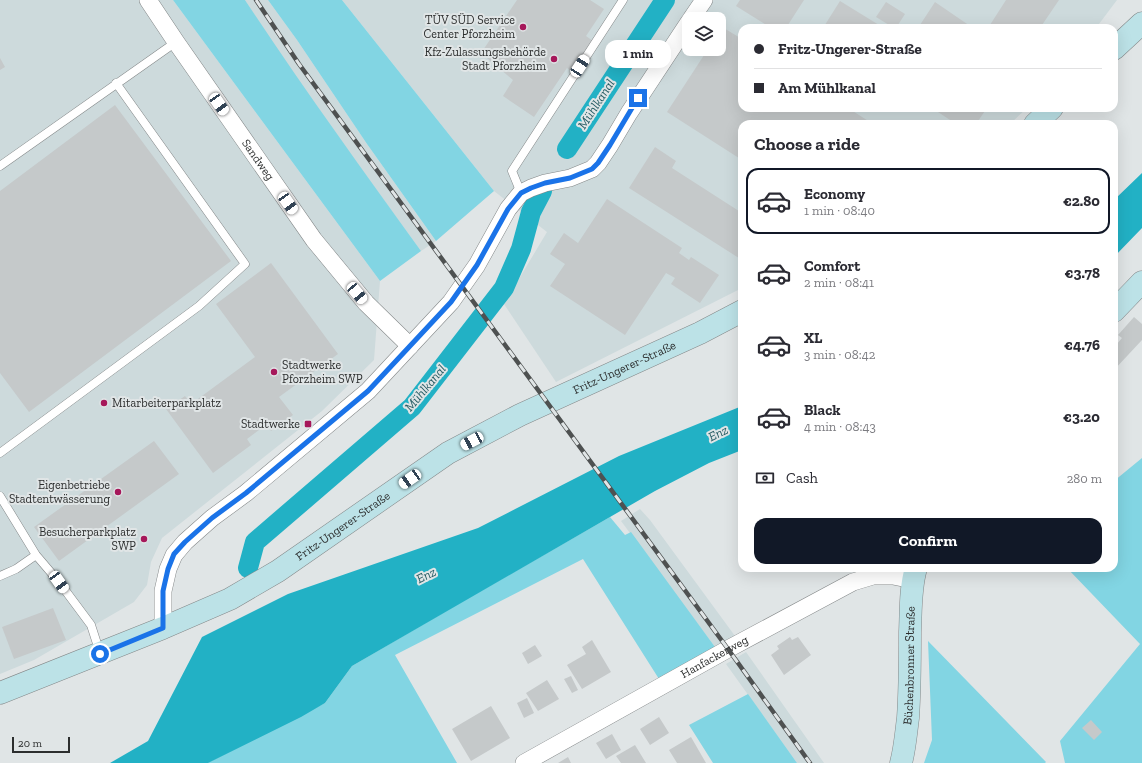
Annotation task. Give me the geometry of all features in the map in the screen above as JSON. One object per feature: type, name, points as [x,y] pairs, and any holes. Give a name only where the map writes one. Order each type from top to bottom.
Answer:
[{"type":"street","name":"Sandweg","points":[[148,0],[314,240],[366,303],[410,346]]},
{"type":"street","points":[[696,12],[704,0]]},
{"type":"street","points":[[1118,45],[1142,23]]},
{"type":"street","points":[[163,628],[163,591],[168,569],[174,554],[212,518],[246,493],[368,391],[451,302],[477,265],[508,209],[521,193],[545,183],[570,178],[592,169],[598,163],[682,33]]},
{"type":"street","points":[[1039,120],[1048,112]]},
{"type":"street","points":[[1118,307],[1142,282]]},
{"type":"street","name":"Fritz-Ungerer-Straße","points":[[0,693],[100,654],[230,599],[278,571],[448,454],[520,415],[700,333],[738,313]]},
{"type":"street","name":"Hanfackerweg","points":[[524,763],[721,653],[853,582],[873,576],[914,574]]},
{"type":"street","name":"Büchenbronner Straße","points":[[901,763],[906,736],[909,701],[910,600],[914,574]]},
{"type":"lane","points":[[521,193],[512,171],[623,0]]},
{"type":"lane","points":[[0,166],[176,42]]},
{"type":"lane","points":[[0,453],[200,306],[245,264],[116,83]]},
{"type":"lane","points":[[0,496],[36,554],[91,625],[100,654]]},
{"type":"lane","points":[[0,576],[16,569],[36,554]]},
{"type":"shaded area","points":[[0,0],[173,0],[380,281],[374,360],[322,411],[162,538],[151,562],[147,585],[134,602],[34,660],[0,674]]},
{"type":"shaded area","points":[[173,0],[245,0],[309,95],[421,251],[380,281]]},
{"type":"shaded area","points":[[245,0],[268,0],[436,241],[421,251],[275,47]]},
{"type":"shaded area","points":[[268,0],[342,0],[494,191],[436,241]]},
{"type":"shaded area","points":[[342,0],[1117,0],[1099,24],[738,24],[738,112],[1023,112],[1014,120],[738,120],[738,290],[556,382],[504,304],[547,232],[494,191]]},
{"type":"shaded area","points":[[1142,458],[1142,763],[1065,763],[1060,741],[1140,644],[1071,572],[1118,572],[1118,478]]},
{"type":"shaded area","points":[[640,509],[650,520],[735,636],[715,647],[621,521]]},
{"type":"shaded area","points":[[610,517],[625,535],[631,532],[715,647],[659,679],[583,559],[395,655],[457,763],[207,763],[325,703],[352,666]]},
{"type":"shaded area","points":[[928,641],[1046,762],[1045,763],[924,763],[932,740]]},
{"type":"shaded area","points":[[746,652],[824,763],[797,763],[726,664]]},
{"type":"shaded area","points":[[748,694],[797,763],[713,763],[689,725]]},
{"type":"water","points":[[1142,173],[1142,228],[1118,253],[1118,196]]},
{"type":"water","name":"Enz","points":[[738,408],[738,452],[709,463],[655,491],[352,666],[325,703],[301,717],[208,763],[110,763],[148,741],[202,637],[288,594],[478,528],[619,456]]},
{"type":"building","points":[[517,0],[590,0],[604,9],[586,36],[593,41],[572,72],[567,68],[534,117],[503,96],[513,80],[481,53]]},
{"type":"building","points":[[740,0],[804,0],[789,24],[765,24],[736,6]]},
{"type":"building","points":[[1006,0],[1059,0],[1043,24],[991,24]]},
{"type":"building","points":[[840,1],[877,24],[826,24]]},
{"type":"building","points":[[886,2],[905,14],[899,24],[887,24],[876,17]]},
{"type":"building","points":[[935,2],[967,24],[921,24]]},
{"type":"building","points":[[726,29],[738,37],[738,112],[854,112],[867,120],[738,120],[738,157],[667,112],[703,56],[726,56]]},
{"type":"building","points":[[0,58],[5,67],[0,70]]},
{"type":"building","points":[[115,105],[231,261],[29,412],[0,373],[0,191]]},
{"type":"building","points":[[938,112],[984,112],[979,120],[950,120]]},
{"type":"building","points":[[655,147],[676,161],[672,168],[738,210],[738,257],[629,188]]},
{"type":"building","points":[[607,199],[682,248],[679,253],[689,260],[691,257],[719,275],[700,303],[671,284],[675,278],[666,273],[625,335],[550,286],[565,264],[550,254],[564,233],[578,243]]},
{"type":"building","name":"Stadtwerke Pforzheim SWP","points":[[271,263],[338,354],[279,397],[293,415],[271,431],[267,424],[247,439],[251,445],[213,473],[166,409],[185,396],[191,404],[255,357],[216,304]]},
{"type":"building","points":[[1134,317],[1142,324],[1142,340],[1118,366],[1118,343],[1122,338],[1118,335]]},
{"type":"building","name":"Eigenbetriebe Stadtentwässerung","points":[[154,441],[179,474],[59,561],[34,527]]},
{"type":"building","points":[[53,608],[66,640],[14,659],[2,627]]},
{"type":"building","points":[[790,637],[792,640],[798,637],[811,655],[784,675],[771,655],[779,649],[777,646]]},
{"type":"building","points":[[592,640],[611,672],[582,689],[567,665],[586,654],[582,647]]},
{"type":"building","points":[[535,645],[542,656],[528,664],[522,653]]},
{"type":"building","points":[[571,676],[578,690],[572,693],[564,679]]},
{"type":"building","points":[[547,680],[559,699],[538,711],[526,693]]},
{"type":"building","points":[[527,698],[534,713],[524,718],[517,703]]},
{"type":"building","points":[[491,706],[510,738],[471,761],[452,729]]},
{"type":"building","points":[[659,717],[669,733],[650,745],[640,729]]},
{"type":"building","points":[[1091,720],[1102,732],[1094,740],[1082,728]]},
{"type":"building","points":[[612,734],[621,750],[606,759],[596,743]]},
{"type":"building","points":[[691,737],[706,763],[677,763],[669,750]]},
{"type":"building","points":[[635,745],[646,763],[621,763],[616,756]]},
{"type":"building","points":[[568,757],[571,763],[558,763]]},
{"type":"waterway","name":"Mühlkanal","points":[[567,149],[665,0]]},
{"type":"waterway","name":"Mühlkanal","points":[[248,568],[255,542],[412,407],[504,288],[521,249],[531,212],[542,191]]},
{"type":"railway","points":[[256,0],[299,64],[810,763]]},
{"type":"place","name":"TÜV SÜD Service Center Pforzheim","points":[[523,27]]},
{"type":"place","name":"Kfz-Zulassungsbehörde Stadt Pforzheim","points":[[554,59]]},
{"type":"place","name":"Stadtwerke Pforzheim SWP","points":[[274,372]]},
{"type":"place","name":"Mitarbeiterparkplatz","points":[[104,403]]},
{"type":"place","name":"Stadtwerke","points":[[308,424]]},
{"type":"place","name":"Eigenbetriebe Stadtentwässerung","points":[[118,492]]},
{"type":"place","name":"Besucherparkplatz SWP","points":[[144,539]]},
{"type":"route","points":[[100,654],[163,628],[163,591],[168,569],[174,554],[212,518],[246,493],[368,391],[451,302],[477,265],[508,209],[521,193],[545,183],[570,178],[592,169],[610,145],[638,98]]}]
